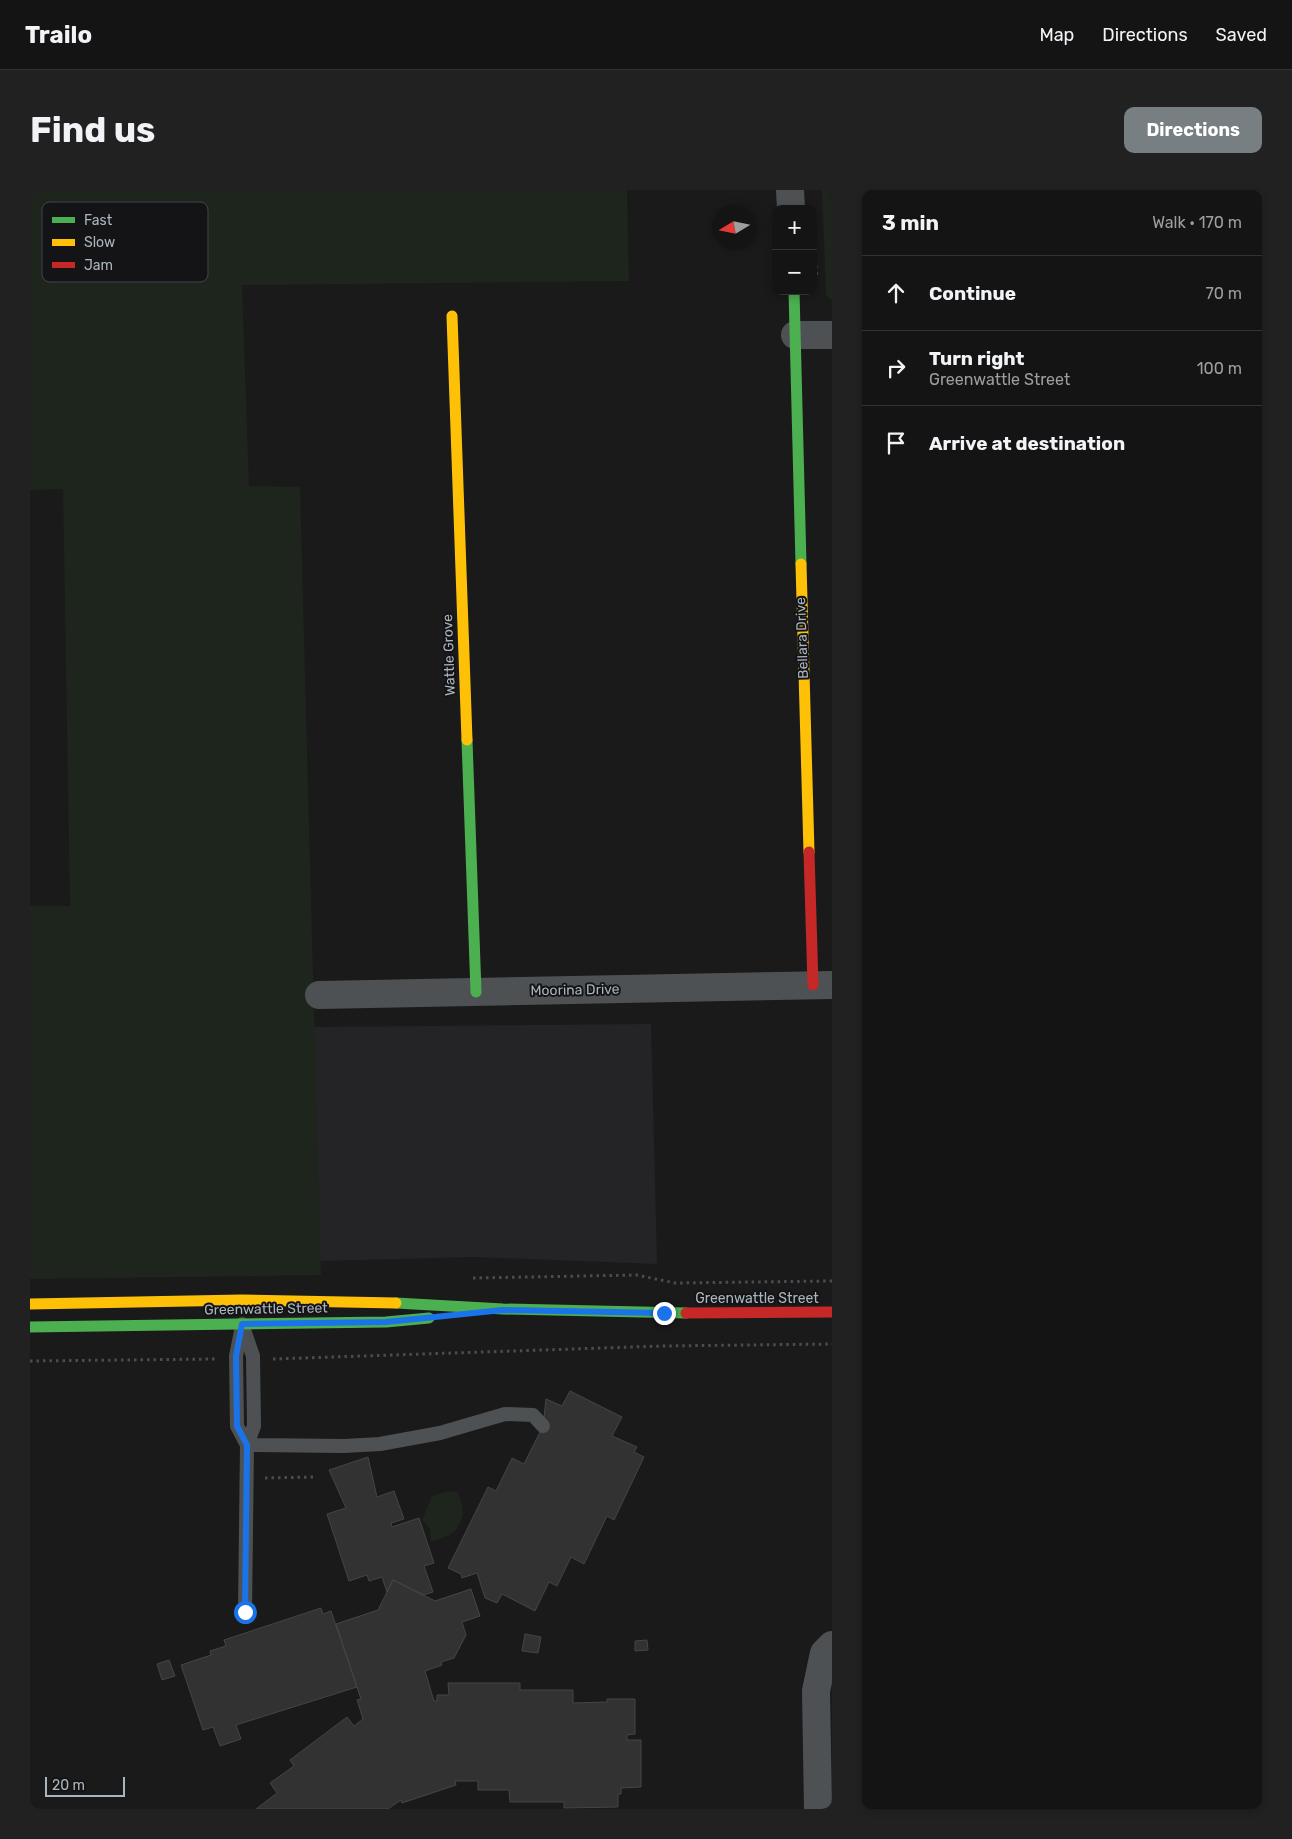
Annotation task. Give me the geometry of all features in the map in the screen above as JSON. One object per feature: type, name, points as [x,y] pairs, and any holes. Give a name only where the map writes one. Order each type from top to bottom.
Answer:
[{"type":"street","points":[[790,190],[791,205]]},
{"type":"street","name":"Bellara Drive","points":[[794,295],[822,985]]},
{"type":"street","name":"Wattle Grove","points":[[452,316],[476,992]]},
{"type":"street","points":[[795,336],[832,335]]},
{"type":"street","name":"Moorina Drive","points":[[319,995],[822,985]]},
{"type":"street","name":"Greenwattle Street","points":[[30,1304],[242,1300],[385,1302],[503,1310],[664,1313],[832,1312]]},
{"type":"street","name":"Greenwattle Street","points":[[30,1327],[386,1322],[503,1310]]},
{"type":"street","points":[[818,1809],[816,1691],[824,1653],[832,1645]]},
{"type":"lane","points":[[242,1300],[242,1324],[236,1356],[237,1426],[247,1445]]},
{"type":"lane","points":[[242,1324],[253,1356],[254,1426],[247,1445],[245,1612]]},
{"type":"lane","points":[[247,1445],[344,1446],[380,1444],[440,1433],[515,1413],[534,1415],[543,1426]]},
{"type":"path","points":[[814,250],[818,284]]},
{"type":"path","points":[[468,1278],[636,1275],[676,1283],[832,1281]]},
{"type":"path","points":[[253,1356],[278,1359],[663,1346],[832,1344]]},
{"type":"path","points":[[30,1361],[219,1359],[236,1356]]},
{"type":"shaded area","points":[[30,190],[627,190],[629,281],[242,285],[249,486],[300,487],[321,1275],[30,1279],[30,906],[70,906],[63,489],[30,490]]},
{"type":"shaded area","points":[[822,190],[832,190],[832,300],[826,295]]},
{"type":"shaded area","points":[[651,1024],[657,1264],[473,1257],[320,1261],[314,1027]]},
{"type":"shaded area","points":[[449,1491],[457,1492],[463,1509],[462,1517],[455,1531],[440,1539],[431,1541],[430,1529],[422,1520],[432,1496]]},
{"type":"building","points":[[570,1391],[622,1417],[612,1436],[637,1447],[634,1452],[644,1457],[614,1520],[607,1516],[584,1564],[571,1557],[557,1586],[549,1582],[535,1611],[502,1594],[497,1603],[485,1598],[477,1573],[462,1578],[461,1574],[448,1568],[488,1487],[496,1491],[512,1458],[524,1464],[543,1426],[546,1399],[562,1406]]},
{"type":"building","points":[[368,1457],[377,1497],[394,1491],[404,1519],[391,1523],[392,1527],[419,1518],[434,1563],[424,1566],[433,1592],[423,1595],[393,1580],[387,1592],[382,1577],[369,1581],[367,1575],[349,1581],[327,1514],[346,1508],[329,1470]]},
{"type":"building","points":[[393,1580],[435,1601],[471,1589],[480,1616],[462,1622],[466,1635],[454,1658],[441,1662],[442,1665],[425,1671],[434,1701],[437,1701],[437,1695],[449,1695],[448,1683],[520,1683],[520,1690],[573,1690],[573,1703],[607,1702],[607,1699],[635,1699],[635,1734],[627,1735],[627,1740],[641,1740],[641,1787],[621,1788],[621,1794],[618,1794],[618,1807],[564,1808],[564,1802],[510,1802],[509,1790],[478,1790],[478,1781],[455,1781],[456,1785],[402,1803],[401,1800],[388,1809],[256,1809],[277,1793],[270,1783],[294,1766],[290,1760],[347,1717],[354,1726],[363,1719],[357,1700],[361,1699],[336,1624],[378,1610]]},
{"type":"building","points":[[321,1608],[323,1614],[331,1611],[357,1687],[236,1725],[241,1739],[220,1746],[213,1727],[203,1730],[181,1665],[211,1655],[210,1651],[226,1646],[224,1640]]},
{"type":"building","points":[[525,1634],[541,1637],[538,1653],[522,1651]]},
{"type":"building","points":[[647,1640],[648,1650],[635,1651],[635,1641]]},
{"type":"building","points":[[169,1660],[175,1676],[162,1680],[157,1664]]},
{"type":"traffic: fast","points":[[794,295],[801,564]]},
{"type":"traffic: fast","points":[[467,740],[476,992]]},
{"type":"traffic: fast","points":[[396,1303],[503,1309],[686,1313]]},
{"type":"traffic: fast","points":[[30,1327],[386,1322],[429,1318]]},
{"type":"traffic: slow","points":[[452,316],[467,740]]},
{"type":"traffic: slow","points":[[801,564],[809,852]]},
{"type":"traffic: slow","points":[[30,1304],[242,1300],[396,1303]]},
{"type":"traffic: jam","points":[[809,852],[813,985]]},
{"type":"traffic: jam","points":[[686,1313],[832,1312]]},
{"type":"route","points":[[245,1612],[247,1445],[237,1426],[236,1356],[242,1324],[386,1322],[503,1310],[664,1313]]}]
